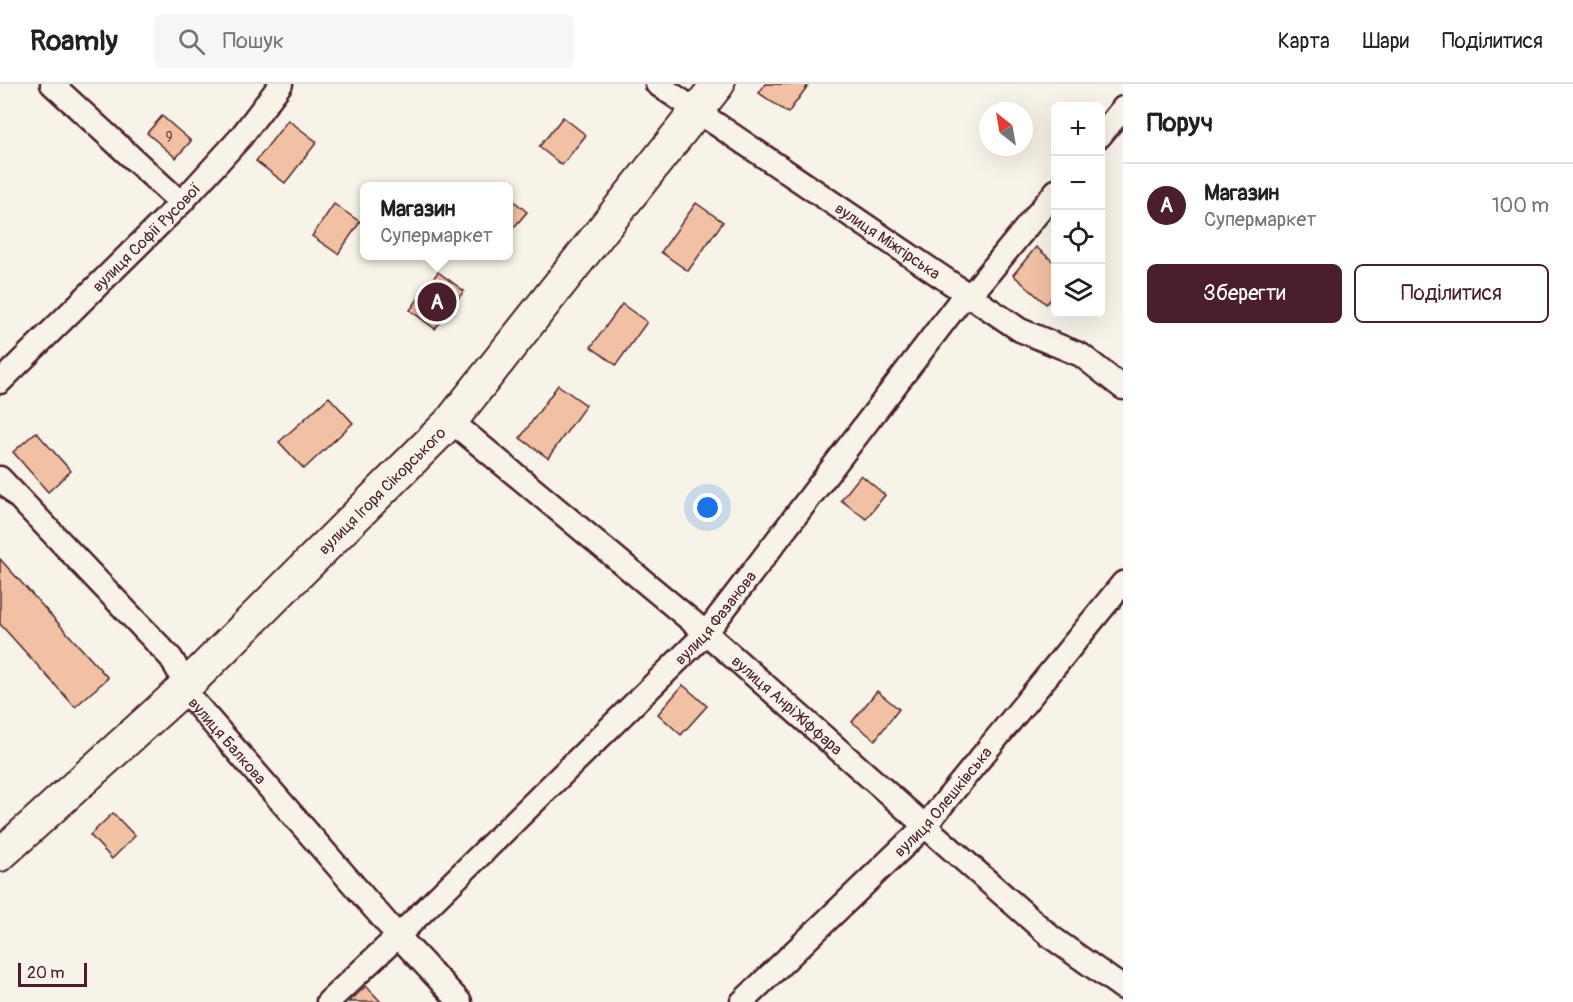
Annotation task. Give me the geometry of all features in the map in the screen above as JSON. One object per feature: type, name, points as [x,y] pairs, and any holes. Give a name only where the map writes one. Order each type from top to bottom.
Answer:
[{"type":"main road","name":"вулиця Ігоря Сікорського","points":[[0,855],[183,689],[451,421],[718,84]]},
{"type":"street","points":[[52,84],[181,203]]},
{"type":"street","name":"вулиця Софії Русової","points":[[0,382],[181,203],[240,138],[281,84]]},
{"type":"street","name":"вулиця Міжгірська","points":[[657,84],[1020,330],[1081,355],[1123,387]]},
{"type":"street","points":[[1105,131],[1123,108]]},
{"type":"street","name":"вулиця Фазанова","points":[[328,1002],[706,633],[958,302],[970,296],[1051,197]]},
{"type":"street","name":"вулиця Анрі Жіффара","points":[[451,421],[706,633],[1051,937],[1123,988]]},
{"type":"street","name":"вулиця Балкова","points":[[0,478],[171,658],[180,672],[183,689],[398,936],[460,1002]]},
{"type":"street","name":"вулиця Олешківська","points":[[742,1002],[925,826],[1123,583]]},
{"type":"building","points":[[765,84],[809,84],[788,113],[759,93]]},
{"type":"building","points":[[162,116],[191,141],[176,158],[147,133]]},
{"type":"building","points":[[563,117],[586,135],[562,165],[539,147]]},
{"type":"building","points":[[288,120],[317,142],[285,183],[256,161]]},
{"type":"building","points":[[513,200],[527,212],[513,228]]},
{"type":"building","points":[[696,203],[723,222],[688,271],[661,252]]},
{"type":"building","points":[[334,204],[360,222],[338,254],[312,236]]},
{"type":"building","points":[[1036,247],[1051,260],[1051,299],[1046,304],[1013,275]]},
{"type":"building","points":[[438,272],[464,291],[435,329],[410,310]]},
{"type":"building","points":[[622,304],[647,322],[616,365],[591,347]]},
{"type":"building","points":[[558,385],[586,405],[548,458],[520,438]]},
{"type":"building","points":[[329,397],[353,423],[304,469],[279,442]]},
{"type":"building","points":[[36,432],[71,471],[48,492],[13,452]]},
{"type":"building","points":[[861,475],[885,495],[866,519],[841,500]]},
{"type":"building","points":[[0,559],[108,678],[75,707],[0,624]]},
{"type":"building","points":[[683,685],[707,706],[681,735],[658,714]]},
{"type":"building","points":[[877,691],[899,709],[875,740],[852,722]]},
{"type":"building","points":[[113,813],[135,836],[112,859],[90,835]]},
{"type":"building","points":[[366,986],[381,1002],[349,1002]]},
{"type":"place","name":"Магазин","points":[[437,302]]}]
